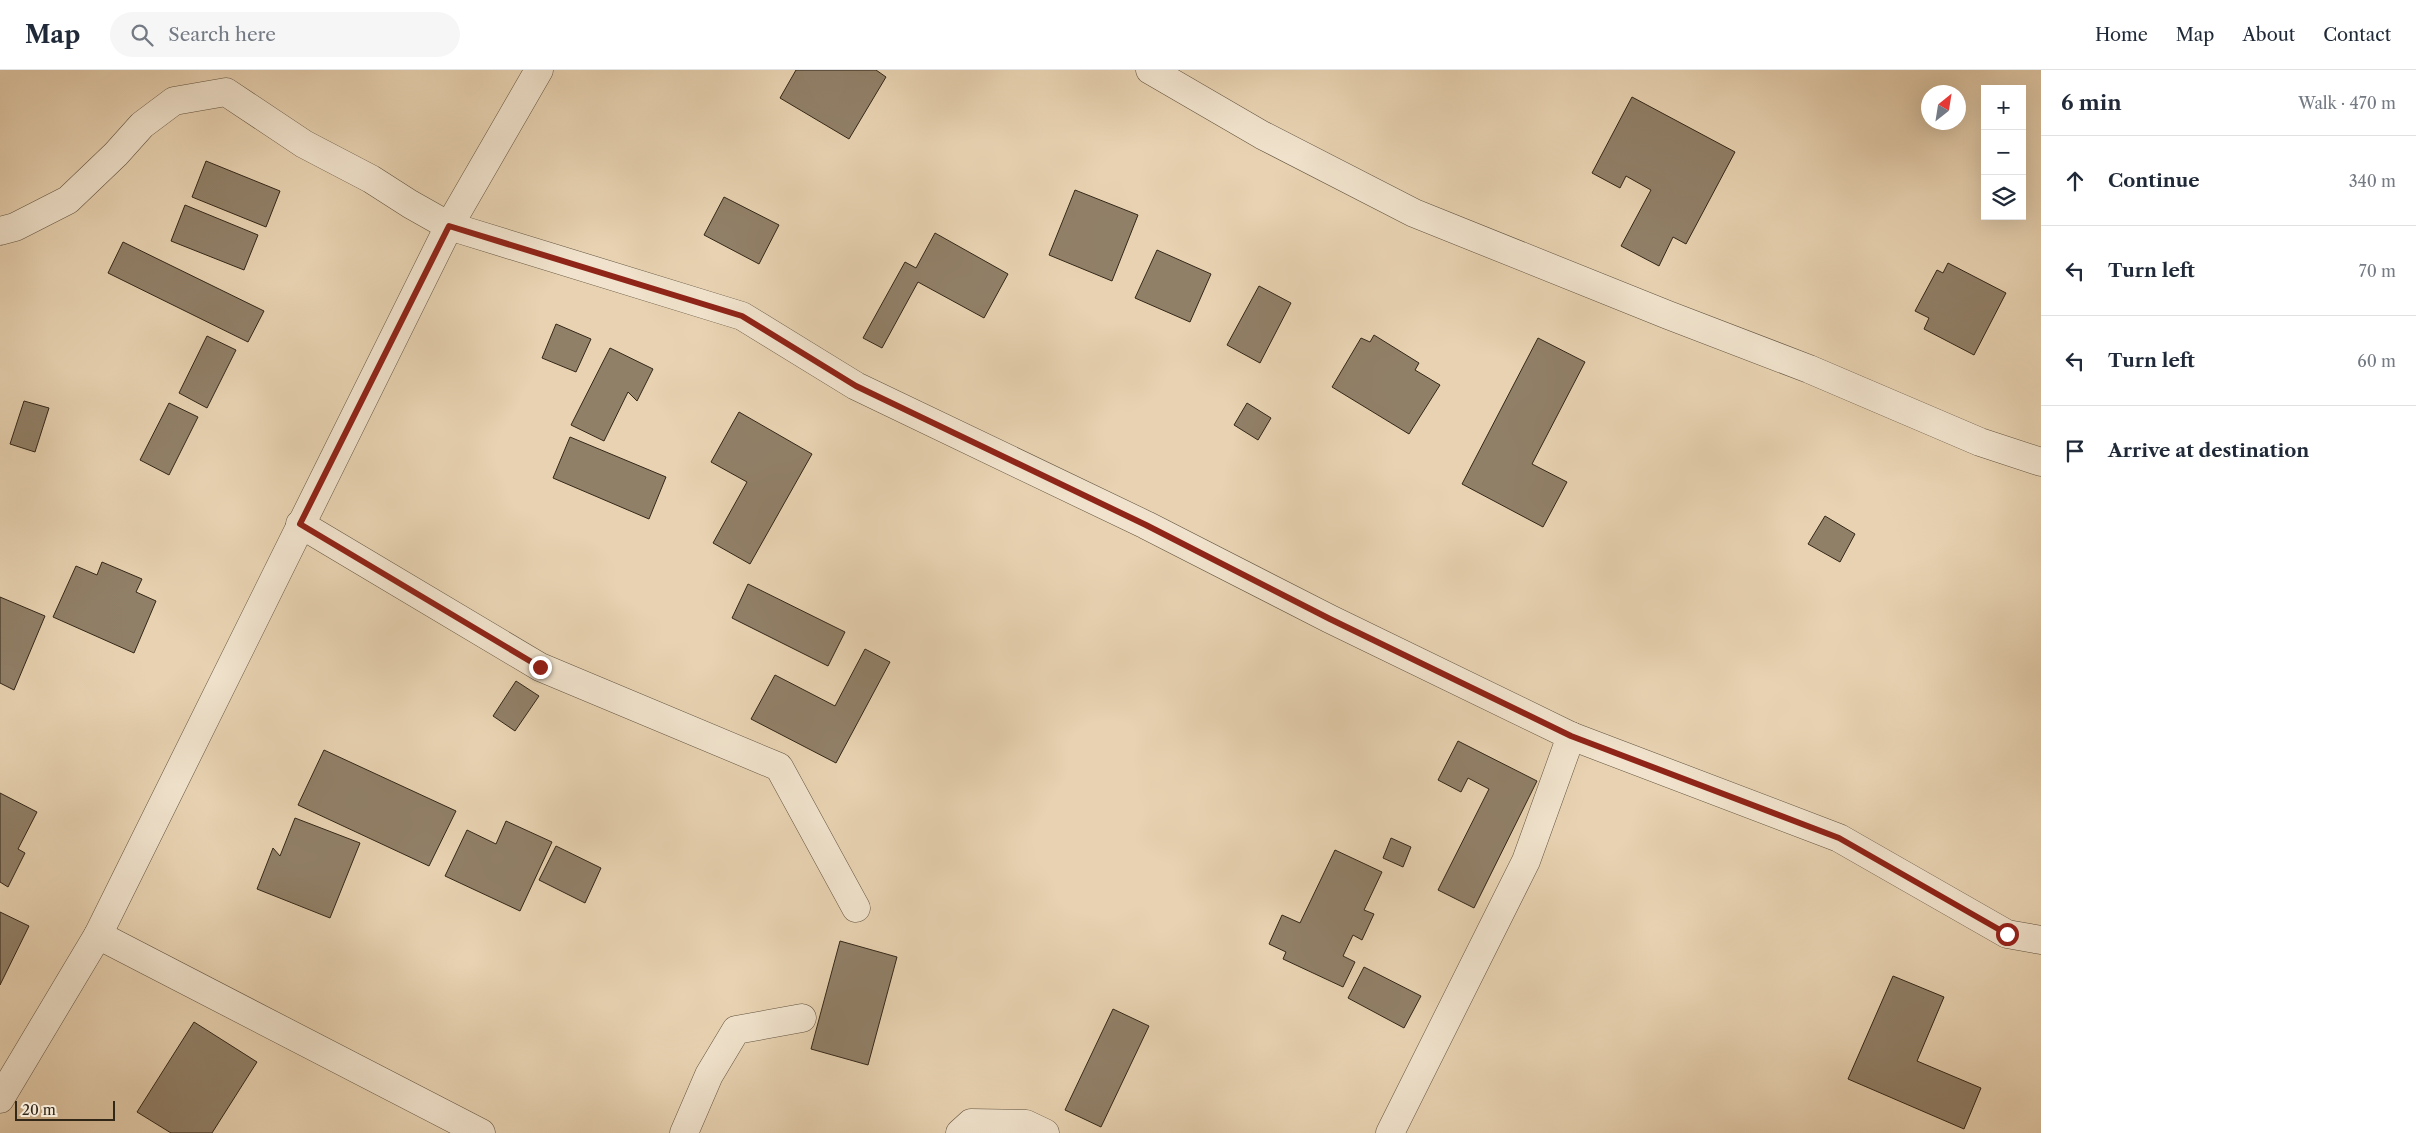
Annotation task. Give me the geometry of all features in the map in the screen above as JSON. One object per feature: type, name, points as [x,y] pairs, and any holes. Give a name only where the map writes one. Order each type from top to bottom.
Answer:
[{"type":"street","points":[[0,1098],[98,934],[449,226],[539,70]]},
{"type":"street","points":[[1150,70],[1262,135],[1414,213],[1668,315],[1809,369],[1980,442],[2041,462]]},
{"type":"street","points":[[0,232],[15,227],[68,200],[116,154],[142,125],[174,101],[225,81],[304,144],[372,179],[410,204],[449,226],[742,316],[856,386],[1146,525],[1330,619],[1571,736],[1839,838],[2007,934],[2041,940]]},
{"type":"street","points":[[300,524],[540,667],[779,767],[856,908]]},
{"type":"street","points":[[1390,1133],[1526,861],[1571,736]]},
{"type":"street","points":[[98,934],[481,1133]]},
{"type":"street","points":[[684,1133],[709,1075],[736,1030],[802,1018]]},
{"type":"street","points":[[960,1133],[971,1123],[1026,1124],[1045,1133]]},
{"type":"building","points":[[796,70],[876,70],[886,77],[849,139],[780,98]]},
{"type":"building","points":[[1632,97],[1735,152],[1686,244],[1673,237],[1659,266],[1621,246],[1651,190],[1626,176],[1620,188],[1592,173]]},
{"type":"building","points":[[206,161],[280,191],[266,227],[192,197]]},
{"type":"building","points":[[1075,190],[1138,215],[1112,281],[1049,255]]},
{"type":"building","points":[[724,197],[779,225],[759,264],[704,235]]},
{"type":"building","points":[[185,205],[258,235],[244,270],[171,241]]},
{"type":"building","points":[[935,233],[1008,274],[984,318],[918,282],[882,348],[863,338],[905,262],[916,268]]},
{"type":"building","points":[[123,242],[264,311],[248,342],[108,273]]},
{"type":"building","points":[[1157,250],[1211,274],[1190,322],[1135,298]]},
{"type":"building","points":[[1948,263],[2006,293],[1974,355],[1924,329],[1929,318],[1915,311],[1937,270],[1943,273]]},
{"type":"building","points":[[1259,286],[1291,303],[1260,363],[1227,345]]},
{"type":"building","points":[[556,324],[591,339],[576,372],[542,358]]},
{"type":"building","points":[[1374,335],[1419,363],[1415,370],[1440,385],[1409,434],[1332,387],[1361,338],[1370,342]]},
{"type":"building","points":[[207,336],[236,350],[207,408],[179,393]]},
{"type":"building","points":[[1538,338],[1585,362],[1532,464],[1567,482],[1543,527],[1462,484]]},
{"type":"building","points":[[610,348],[653,369],[637,401],[628,392],[604,441],[571,425]]},
{"type":"building","points":[[24,401],[49,408],[35,452],[10,444]]},
{"type":"building","points":[[169,403],[198,417],[169,475],[140,460]]},
{"type":"building","points":[[1247,403],[1271,418],[1258,440],[1234,425]]},
{"type":"building","points":[[739,412],[812,454],[750,564],[713,543],[747,482],[711,462]]},
{"type":"building","points":[[570,437],[666,477],[649,519],[553,478]]},
{"type":"building","points":[[1825,516],[1855,534],[1840,562],[1808,544]]},
{"type":"building","points":[[102,562],[142,579],[136,592],[156,601],[134,653],[53,617],[76,566],[97,575]]},
{"type":"building","points":[[748,584],[845,632],[828,666],[732,618]]},
{"type":"building","points":[[0,597],[45,616],[14,690],[0,683]]},
{"type":"building","points":[[865,649],[890,662],[836,763],[751,719],[775,675],[835,706]]},
{"type":"building","points":[[516,681],[539,696],[515,731],[493,716]]},
{"type":"building","points":[[1458,741],[1537,781],[1474,908],[1438,890],[1489,789],[1468,778],[1461,792],[1438,780]]},
{"type":"building","points":[[324,750],[456,811],[429,866],[298,805]]},
{"type":"building","points":[[0,793],[37,812],[18,849],[25,853],[8,887],[0,882]]},
{"type":"building","points":[[295,818],[360,843],[330,918],[257,889],[273,848],[280,856]]},
{"type":"building","points":[[506,821],[552,842],[520,911],[445,876],[467,830],[496,844]]},
{"type":"building","points":[[1391,838],[1411,847],[1403,867],[1383,858]]},
{"type":"building","points":[[556,846],[601,868],[585,903],[539,880]]},
{"type":"building","points":[[1335,850],[1382,872],[1364,910],[1374,914],[1362,940],[1353,935],[1343,956],[1355,962],[1343,987],[1283,959],[1286,952],[1269,944],[1282,915],[1300,923]]},
{"type":"building","points":[[0,912],[29,926],[0,985]]},
{"type":"building","points":[[840,941],[897,957],[868,1065],[811,1049]]},
{"type":"building","points":[[1364,967],[1421,996],[1404,1028],[1348,998]]},
{"type":"building","points":[[1893,976],[1944,997],[1917,1061],[1981,1088],[1964,1129],[1848,1079]]},
{"type":"building","points":[[1113,1009],[1149,1026],[1101,1127],[1065,1110]]},
{"type":"building","points":[[194,1022],[257,1062],[212,1133],[171,1133],[137,1112]]},
{"type":"route","points":[[540,667],[300,524],[449,226],[600,270],[742,316],[856,386],[1146,525],[1330,619],[1571,736],[1839,838],[2007,934]]}]
